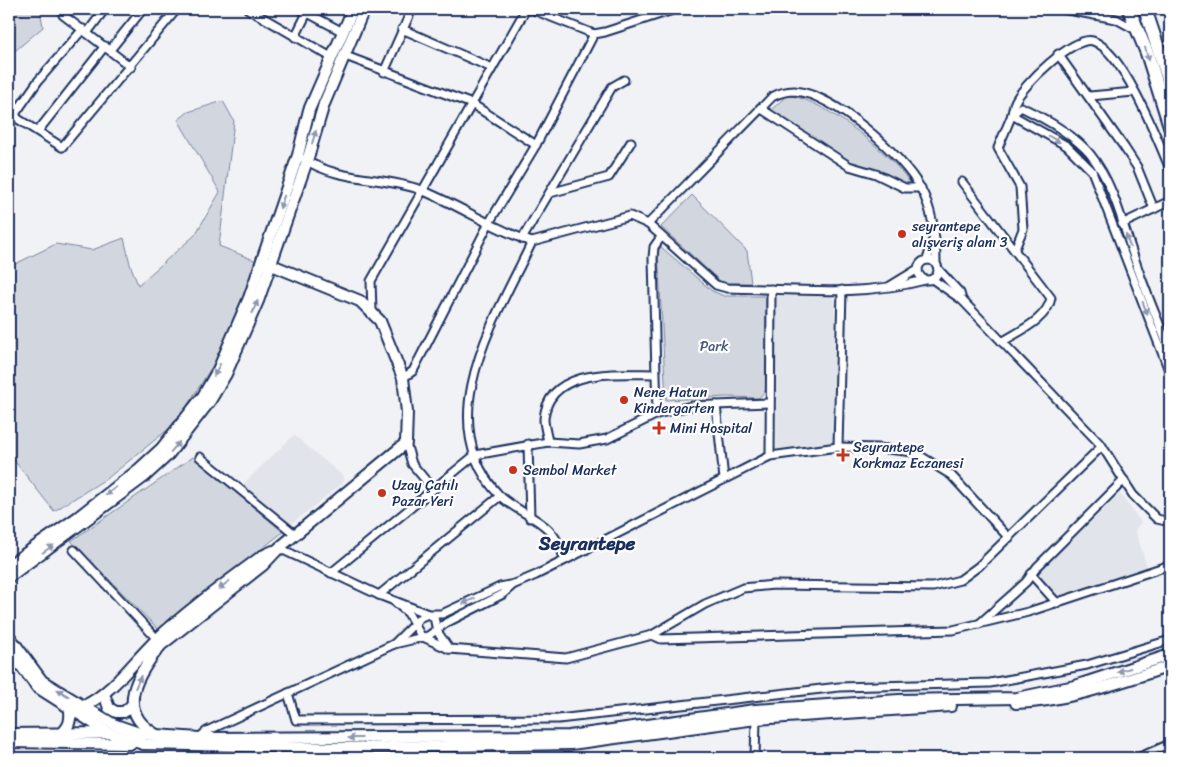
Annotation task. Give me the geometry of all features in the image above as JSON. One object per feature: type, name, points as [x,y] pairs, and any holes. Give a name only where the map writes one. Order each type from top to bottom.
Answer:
[{"type":"highway","points":[[1128,9],[1139,33],[1170,126]]},
{"type":"highway","points":[[1145,9],[1170,84]]},
{"type":"highway","points":[[1152,9],[1156,40]]},
{"type":"street","points":[[67,9],[63,15],[108,48],[130,67]]},
{"type":"street","points":[[105,9],[38,81],[15,114],[18,119],[62,147],[177,9]]},
{"type":"street","points":[[38,130],[143,9]]},
{"type":"street","points":[[248,9],[331,57]]},
{"type":"street","points":[[300,9],[308,11],[343,32]]},
{"type":"street","points":[[303,158],[309,110],[353,9]]},
{"type":"street","points":[[9,565],[138,470],[161,449],[184,422],[218,370],[265,266],[303,158],[343,54],[364,9]]},
{"type":"street","points":[[384,72],[412,9]]},
{"type":"street","points":[[372,311],[371,281],[526,9]]},
{"type":"street","points":[[531,9],[594,34],[676,9]]},
{"type":"street","points":[[1062,9],[1125,22],[1139,33]]},
{"type":"street","points":[[1095,15],[1105,9]]},
{"type":"street","points":[[295,37],[308,11]]},
{"type":"street","points":[[402,29],[492,68]]},
{"type":"street","points":[[403,378],[413,371],[489,223],[536,145],[594,34]]},
{"type":"street","points":[[1016,250],[1023,229],[1020,186],[998,148],[1012,115],[1015,101],[1058,54],[1079,42],[1092,40],[1107,50],[1134,92],[1170,170]]},
{"type":"street","points":[[343,54],[384,72],[472,104],[536,145]]},
{"type":"street","points":[[1058,54],[1090,96],[1137,167],[1154,209]]},
{"type":"street","points":[[522,239],[612,87],[624,80]]},
{"type":"street","points":[[303,158],[332,172],[402,184],[422,191],[532,242],[630,216],[648,224],[716,285],[727,288],[842,290],[897,287],[937,275],[934,235],[929,208],[921,188],[912,173],[892,151],[847,115],[825,101],[804,93],[788,91],[772,97],[648,224]]},
{"type":"street","points":[[1090,96],[1134,92]]},
{"type":"street","points":[[1012,115],[1021,107],[1028,110],[1069,136],[1090,153],[1105,176],[1170,352]]},
{"type":"street","points":[[760,108],[849,166],[876,174],[905,188],[921,188]]},
{"type":"street","points":[[1012,115],[1067,146],[1092,171],[1170,373]]},
{"type":"street","points":[[550,193],[609,178],[631,142]]},
{"type":"street","points":[[962,182],[1051,298],[1050,306],[1040,317],[1002,342]]},
{"type":"street","points":[[1122,224],[1170,201]]},
{"type":"street","points":[[890,286],[918,269],[921,263],[927,260],[934,235]]},
{"type":"street","points":[[657,414],[653,258],[654,247],[661,237]]},
{"type":"street","points":[[532,242],[478,355],[472,385],[469,418],[470,446],[482,472],[500,496],[553,534],[566,560]]},
{"type":"street","points":[[927,260],[937,266],[960,292],[962,300]]},
{"type":"street","points":[[265,266],[360,301],[380,321],[403,378],[407,412],[406,443],[412,464],[433,489]]},
{"type":"street","points":[[9,577],[144,477],[168,455],[192,428],[226,374],[258,301],[265,266]]},
{"type":"street","points":[[918,269],[920,276],[962,300],[1102,446],[1133,495],[1157,519],[1170,522]]},
{"type":"street","points":[[770,456],[771,289]]},
{"type":"street","points":[[838,448],[842,290]]},
{"type":"street","points":[[548,442],[544,420],[547,407],[560,387],[575,380],[593,376],[655,374]]},
{"type":"street","points":[[331,573],[475,455],[528,444],[548,442],[580,444],[607,439],[657,414],[691,406],[769,403]]},
{"type":"street","points":[[716,405],[724,478]]},
{"type":"street","points":[[84,706],[98,700],[157,639],[262,556],[278,548],[296,535],[406,443]]},
{"type":"street","points":[[528,444],[530,518]]},
{"type":"street","points":[[395,602],[408,613],[421,636],[450,649],[566,658],[652,635],[705,604],[744,588],[774,585],[933,586],[960,580],[1009,538],[1102,446]]},
{"type":"street","points":[[394,644],[421,617],[428,614],[442,614],[500,587],[515,584],[770,456],[838,448],[878,448],[914,452],[951,474],[1009,538]]},
{"type":"street","points":[[200,457],[296,535]]},
{"type":"street","points":[[977,626],[1026,582],[1031,574],[1124,480]]},
{"type":"street","points":[[379,596],[500,496]]},
{"type":"street","points":[[278,548],[379,596],[434,617],[437,630],[450,649]]},
{"type":"street","points":[[158,735],[144,728],[136,719],[132,705],[135,688],[148,662],[161,646],[263,565],[278,548]]},
{"type":"street","points":[[74,550],[157,639]]},
{"type":"street","points":[[9,560],[24,555]]},
{"type":"street","points":[[652,635],[661,639],[952,630],[977,626],[1170,565]]},
{"type":"street","points":[[9,587],[20,570]]},
{"type":"street","points":[[1031,574],[1057,602]]},
{"type":"street","points":[[199,738],[207,731],[394,644],[421,636],[428,636],[446,623],[503,594],[515,584]]},
{"type":"street","points":[[9,636],[42,681],[142,739]]},
{"type":"street","points":[[288,693],[296,720],[558,719],[839,687],[990,683],[1087,665],[1170,640]]},
{"type":"street","points":[[9,650],[37,687],[109,734]]},
{"type":"street","points":[[9,734],[109,734],[142,739],[158,735],[199,738],[569,736],[755,710],[899,700],[1016,698],[1075,686],[1170,655]]},
{"type":"street","points":[[9,742],[142,739],[330,748],[571,744],[756,719],[1038,702],[1116,684],[1170,666]]},
{"type":"street","points":[[104,694],[108,708],[116,712],[124,712],[132,705]]},
{"type":"street","points":[[60,735],[68,728],[71,720],[70,710]]},
{"type":"street","points":[[755,758],[756,719]]},
{"type":"shaded area","points":[[775,296],[831,296],[835,301],[833,444],[777,449]]},
{"type":"shaded area","points":[[294,435],[344,477],[343,483],[290,525],[240,487]]},
{"type":"shaded area","points":[[1120,494],[1141,522],[1135,530],[1148,569],[1059,601],[1035,575]]},
{"type":"green space","points":[[9,9],[40,9],[43,27],[9,56]]},
{"type":"green space","points":[[791,96],[822,108],[858,132],[892,161],[913,187],[851,167],[769,112],[784,98]]},
{"type":"green space","points":[[223,101],[234,121],[219,246],[259,262],[215,362],[176,423],[109,477],[54,511],[9,454],[9,267],[56,244],[92,250],[124,238],[130,264],[138,285],[195,235],[220,192],[178,120],[188,112]]},
{"type":"green space","points":[[692,195],[747,251],[751,283],[722,283],[661,227]]},
{"type":"green space","name":"Park","points":[[661,247],[712,291],[724,296],[766,296],[766,390],[759,398],[727,397],[666,400],[658,251]]},
{"type":"green space","points":[[193,457],[283,532],[159,630],[71,541]]},
{"type":"railway","points":[[1126,758],[1170,739]]},
{"type":"railway","points":[[1147,758],[1170,748]]},
{"type":"place","name":"seyrantepe alışveriş alanı 3","points":[[902,234]]},
{"type":"place","name":"Nene Hatun Kindergarten","points":[[624,400]]},
{"type":"place","name":"Mini Hospital","points":[[659,428]]},
{"type":"place","name":"Seyrantepe Korkmaz Eczanesi","points":[[843,455]]},
{"type":"place","name":"Sembol Market","points":[[513,470]]},
{"type":"place","name":"Uzay Çatılı Pazar Yeri","points":[[382,493]]},
{"type":"district","name":"Seyrantepe","points":[[587,543]]}]
